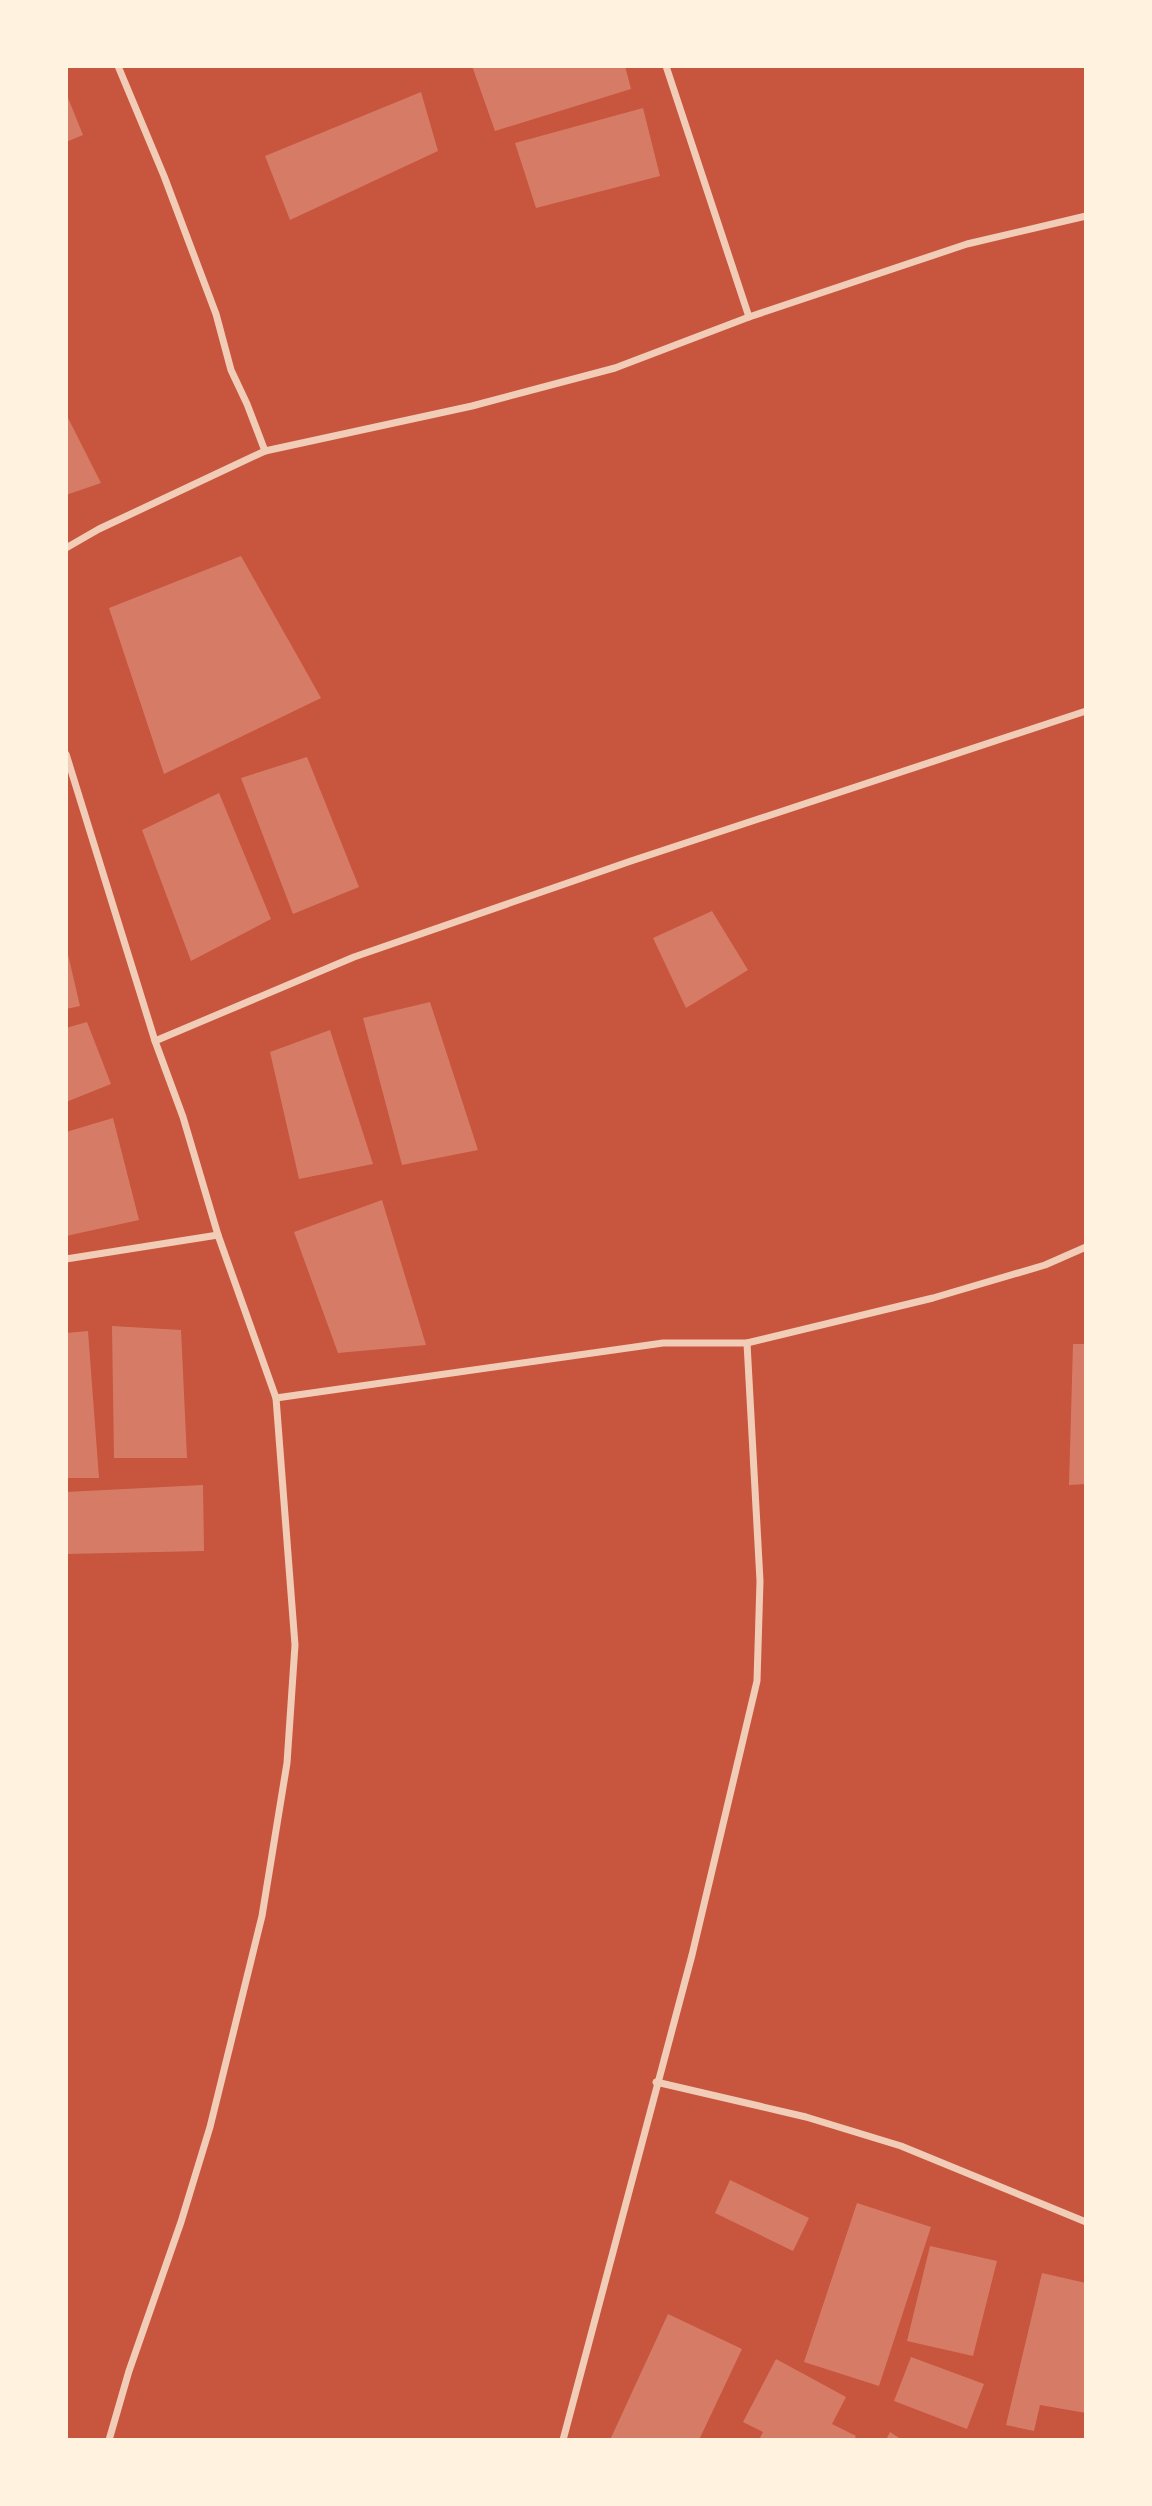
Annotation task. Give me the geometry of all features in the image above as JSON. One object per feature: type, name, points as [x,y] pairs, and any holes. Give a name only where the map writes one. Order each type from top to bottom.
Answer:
[{"type":"street","points":[[118,66],[164,176],[216,314],[231,370],[265,451]]},
{"type":"street","points":[[666,66],[749,317]]},
{"type":"street","points":[[66,548],[99,529],[265,451],[472,406],[615,368],[749,317],[967,244],[1086,216]]},
{"type":"street","points":[[155,1041],[354,957],[631,860],[1086,711]]},
{"type":"street","points":[[66,754],[155,1041],[183,1117],[218,1235],[276,1398],[295,1646],[287,1763],[262,1916],[210,2127],[181,2222],[129,2371],[110,2440]]},
{"type":"street","points":[[66,1259],[218,1235]]},
{"type":"street","points":[[276,1398],[663,1343],[747,1343],[933,1298],[1045,1265],[1086,1247]]},
{"type":"street","points":[[563,2440],[656,2082],[692,1955],[757,1681],[760,1581],[747,1343]]},
{"type":"street","points":[[656,2082],[806,2117],[901,2146],[1086,2222]]},
{"type":"building","points":[[472,66],[625,66],[631,89],[495,131]]},
{"type":"building","points":[[421,92],[438,151],[290,220],[265,156]]},
{"type":"building","points":[[66,93],[83,135],[66,142]]},
{"type":"building","points":[[643,108],[660,176],[536,208],[515,143]]},
{"type":"building","points":[[66,414],[101,483],[66,495]]},
{"type":"building","points":[[241,556],[321,698],[164,774],[109,608]]},
{"type":"building","points":[[307,757],[359,887],[293,914],[241,778]]},
{"type":"building","points":[[219,793],[271,919],[191,961],[142,830]]},
{"type":"building","points":[[712,911],[748,970],[686,1008],[653,938]]},
{"type":"building","points":[[66,946],[80,1006],[66,1009]]},
{"type":"building","points":[[430,1002],[478,1150],[402,1165],[363,1018]]},
{"type":"building","points":[[87,1022],[111,1084],[66,1102],[66,1028]]},
{"type":"building","points":[[330,1030],[373,1164],[299,1179],[270,1052]]},
{"type":"building","points":[[113,1118],[139,1220],[66,1236],[66,1132]]},
{"type":"building","points":[[382,1200],[426,1345],[338,1353],[294,1232]]},
{"type":"building","points":[[112,1326],[181,1330],[187,1458],[114,1458]]},
{"type":"building","points":[[88,1331],[99,1478],[66,1478],[66,1333]]},
{"type":"building","points":[[1073,1344],[1086,1344],[1086,1484],[1069,1485]]},
{"type":"building","points":[[203,1485],[204,1551],[66,1554],[66,1492]]},
{"type":"building","points":[[730,2180],[809,2218],[793,2251],[715,2213]]},
{"type":"building","points":[[857,2203],[931,2227],[879,2386],[804,2362]]},
{"type":"building","points":[[930,2246],[997,2261],[973,2356],[907,2341]]},
{"type":"building","points":[[1042,2273],[1086,2283],[1086,2413],[1040,2405],[1034,2431],[1006,2425]]},
{"type":"building","points":[[668,2314],[742,2349],[699,2440],[610,2440]]},
{"type":"building","points":[[911,2357],[984,2384],[967,2429],[894,2401]]},
{"type":"building","points":[[776,2359],[846,2397],[832,2424],[856,2436],[854,2440],[759,2440],[763,2432],[743,2422]]},
{"type":"building","points":[[890,2432],[902,2440],[886,2440]]}]
